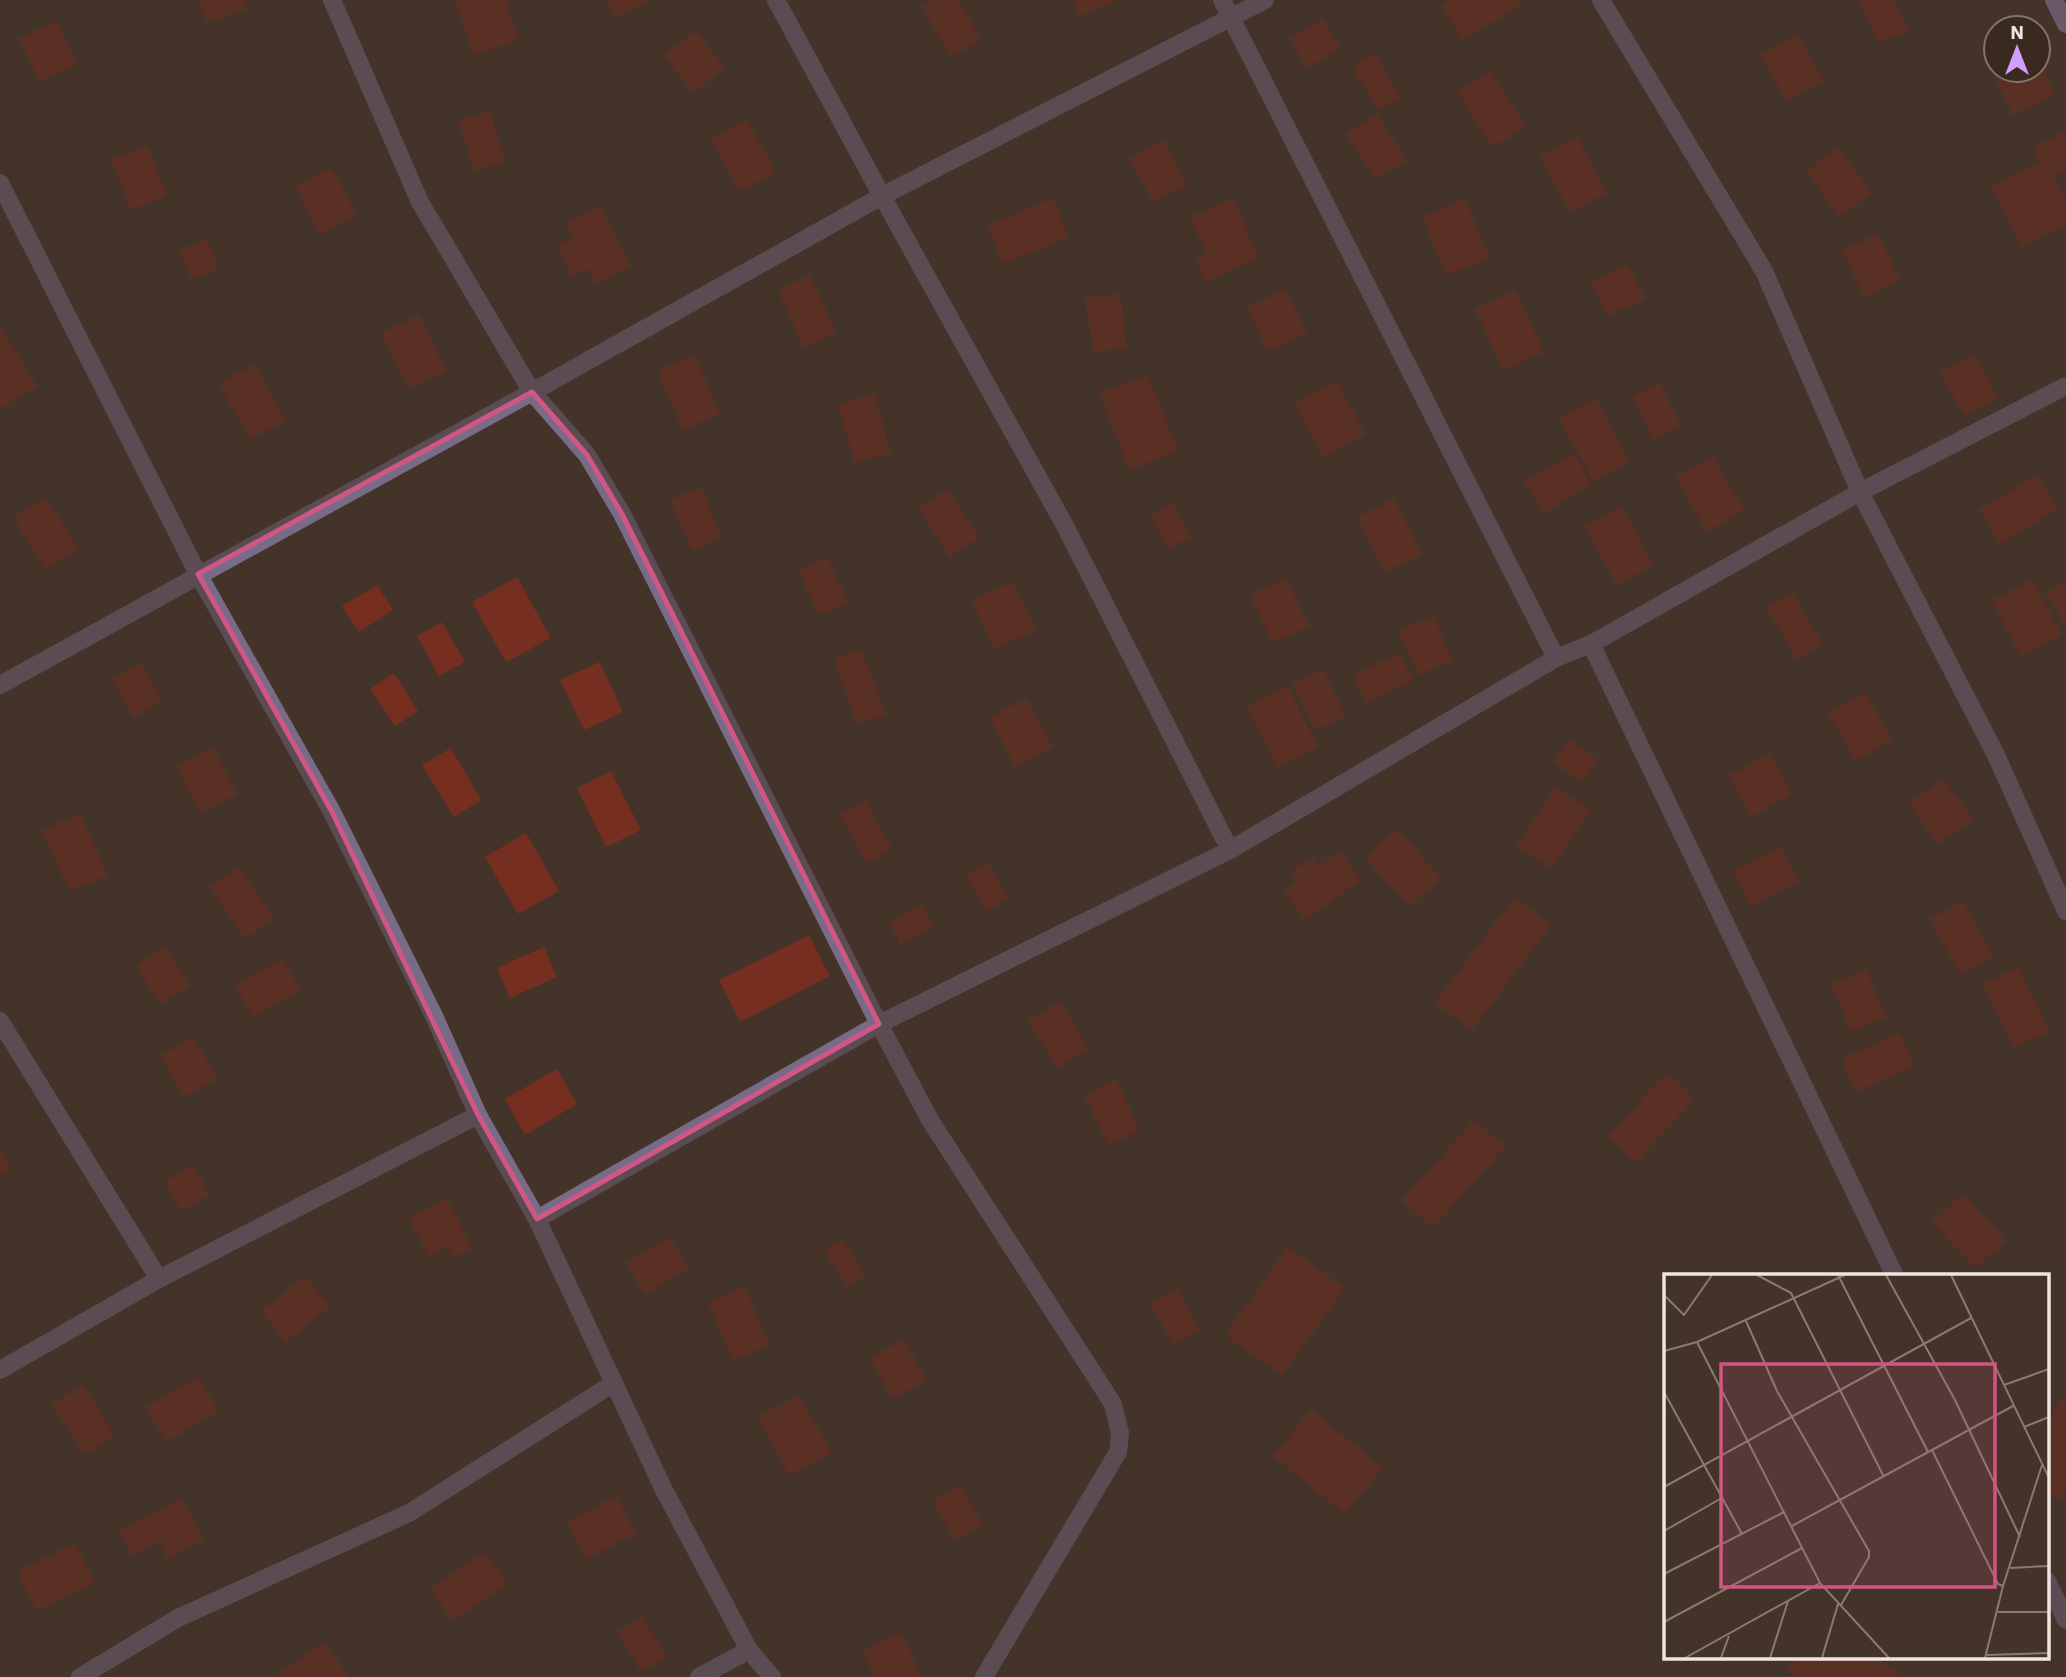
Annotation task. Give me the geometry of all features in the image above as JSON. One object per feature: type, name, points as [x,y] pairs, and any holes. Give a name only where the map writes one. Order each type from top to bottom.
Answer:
[{"type":"street","points":[[332,0],[420,202],[531,393],[587,455],[622,514],[878,1024],[930,1120],[1113,1404],[1120,1433],[1118,1452],[984,1677]]},
{"type":"street","points":[[776,0],[1064,524],[1230,850]]},
{"type":"street","points":[[1222,0],[1556,658]]},
{"type":"street","points":[[0,685],[882,196],[1265,0]]},
{"type":"street","points":[[1601,0],[1764,271],[1860,492],[1995,753],[2066,911]]},
{"type":"street","points":[[2054,0],[2066,24]]},
{"type":"street","points":[[0,183],[198,575],[332,812],[435,1018],[478,1115],[537,1219],[664,1490],[749,1650],[772,1677]]},
{"type":"street","points":[[537,1219],[878,1024],[1230,850],[1556,658],[1591,644],[1860,492],[2066,386]]},
{"type":"street","points":[[1591,644],[1894,1274]]},
{"type":"street","points":[[0,1021],[159,1279]]},
{"type":"street","points":[[0,1370],[159,1279],[478,1115]]},
{"type":"street","points":[[80,1677],[178,1618],[410,1513],[614,1383]]},
{"type":"street","points":[[2048,1583],[2066,1620]]},
{"type":"street","points":[[699,1677],[749,1650]]},
{"type":"highlighted area","points":[[532,392],[587,455],[622,514],[879,1024],[537,1219],[478,1115],[332,812],[198,574]]},
{"type":"building","points":[[199,0],[244,0],[247,9],[206,22]]},
{"type":"building","points":[[455,0],[505,0],[519,40],[474,55]]},
{"type":"building","points":[[605,0],[651,0],[614,19]]},
{"type":"building","points":[[934,0],[958,0],[981,40],[951,57],[922,7]]},
{"type":"building","points":[[1073,0],[1119,0],[1080,16]]},
{"type":"building","points":[[1450,0],[1518,0],[1521,5],[1463,40],[1441,5]]},
{"type":"building","points":[[1859,0],[1894,0],[1909,31],[1878,44]]},
{"type":"building","points":[[1323,19],[1341,48],[1307,68],[1290,39]]},
{"type":"building","points":[[57,21],[77,65],[40,82],[19,38]]},
{"type":"building","points":[[695,31],[725,68],[693,93],[664,56]]},
{"type":"building","points":[[1797,34],[1824,80],[1788,102],[1760,55]]},
{"type":"building","points":[[1375,53],[1401,98],[1378,111],[1352,67]]},
{"type":"building","points":[[1491,71],[1526,127],[1492,147],[1458,92]]},
{"type":"building","points":[[1998,84],[2050,84],[2055,95],[2013,116]]},
{"type":"building","points":[[490,111],[506,162],[474,171],[458,121]]},
{"type":"building","points":[[1377,114],[1407,160],[1375,180],[1346,133]]},
{"type":"building","points":[[747,119],[776,173],[739,191],[711,138]]},
{"type":"building","points":[[2066,131],[2066,170],[2054,176],[2066,200],[2066,225],[2022,247],[1991,186],[2040,162],[2032,148]]},
{"type":"building","points":[[1577,137],[1607,193],[1570,212],[1540,157]]},
{"type":"building","points":[[1164,140],[1188,185],[1154,203],[1129,158]]},
{"type":"building","points":[[148,146],[167,196],[130,210],[111,159]]},
{"type":"building","points":[[1839,148],[1872,193],[1839,216],[1806,171]]},
{"type":"building","points":[[332,168],[357,216],[320,235],[296,186]]},
{"type":"building","points":[[1053,198],[1069,237],[1003,264],[987,225]]},
{"type":"building","points":[[1233,198],[1259,259],[1205,282],[1196,260],[1207,255],[1190,217]]},
{"type":"building","points":[[1465,199],[1490,257],[1446,276],[1422,217]]},
{"type":"building","points":[[600,206],[631,266],[596,284],[589,269],[572,277],[556,246],[573,237],[566,223]]},
{"type":"building","points":[[1878,234],[1900,281],[1864,297],[1842,250]]},
{"type":"building","points":[[207,239],[219,268],[191,279],[179,250]]},
{"type":"building","points":[[1628,265],[1645,299],[1607,316],[1591,282]]},
{"type":"building","points":[[810,275],[837,333],[804,348],[778,290]]},
{"type":"building","points":[[1286,289],[1307,334],[1267,351],[1247,307]]},
{"type":"building","points":[[1515,291],[1544,352],[1504,371],[1475,309]]},
{"type":"building","points":[[1120,294],[1127,348],[1093,352],[1085,298]]},
{"type":"building","points":[[419,315],[446,371],[408,389],[381,333]]},
{"type":"building","points":[[0,325],[37,386],[0,409]]},
{"type":"building","points":[[1974,354],[1999,398],[1965,416],[1940,373]]},
{"type":"building","points":[[695,355],[720,414],[683,430],[657,371]]},
{"type":"building","points":[[255,364],[285,421],[249,439],[219,383]]},
{"type":"building","points":[[1148,375],[1178,451],[1129,470],[1099,393]]},
{"type":"building","points":[[1337,380],[1365,434],[1323,457],[1294,402]]},
{"type":"building","points":[[1660,383],[1682,427],[1654,440],[1633,396]]},
{"type":"building","points":[[874,394],[891,453],[855,463],[838,405]]},
{"type":"building","points":[[1596,398],[1630,462],[1594,482],[1559,418]]},
{"type":"building","points":[[1574,453],[1592,485],[1543,514],[1524,481]]},
{"type":"building","points":[[1713,456],[1744,510],[1707,532],[1676,477]]},
{"type":"building","points":[[2038,474],[2059,509],[2000,544],[1979,510]]},
{"type":"building","points":[[701,487],[722,537],[692,551],[670,500]]},
{"type":"building","points":[[948,489],[980,537],[950,557],[918,508]]},
{"type":"building","points":[[45,497],[79,549],[46,570],[13,517]]},
{"type":"building","points":[[1394,499],[1422,554],[1385,572],[1357,517]]},
{"type":"building","points":[[1174,503],[1191,537],[1168,549],[1150,514]]},
{"type":"building","points":[[1621,506],[1654,565],[1617,585],[1584,526]]},
{"type":"building","points":[[827,557],[849,603],[819,616],[798,570]]},
{"type":"building","points":[[517,577],[551,638],[506,662],[472,602]]},
{"type":"building","points":[[1286,578],[1309,626],[1273,643],[1250,595]]},
{"type":"building","points":[[2033,580],[2062,635],[2020,656],[1992,600]]},
{"type":"building","points":[[1013,581],[1036,630],[995,649],[972,601]]},
{"type":"building","points":[[2066,582],[2066,623],[2064,624],[2047,592]]},
{"type":"building","points":[[377,585],[393,610],[359,632],[342,606]]},
{"type":"building","points":[[1792,592],[1823,644],[1797,660],[1766,607]]},
{"type":"building","points":[[1433,616],[1453,660],[1418,675],[1398,631]]},
{"type":"building","points":[[442,622],[465,662],[439,676],[417,636]]},
{"type":"building","points":[[861,649],[886,714],[857,724],[834,659]]},
{"type":"building","points":[[1399,653],[1413,681],[1366,703],[1353,676]]},
{"type":"building","points":[[600,662],[623,712],[584,730],[560,680]]},
{"type":"building","points":[[140,663],[163,701],[134,717],[112,680]]},
{"type":"building","points":[[1323,669],[1346,716],[1315,731],[1292,683]]},
{"type":"building","points":[[394,673],[418,711],[395,726],[370,689]]},
{"type":"building","points":[[1287,685],[1318,747],[1277,768],[1246,706]]},
{"type":"building","points":[[1865,692],[1892,740],[1855,761],[1828,713]]},
{"type":"building","points":[[1026,698],[1053,747],[1015,767],[990,717]]},
{"type":"building","points":[[1569,740],[1598,760],[1583,783],[1553,763]]},
{"type":"building","points":[[213,747],[237,794],[200,813],[176,767]]},
{"type":"building","points":[[451,748],[481,800],[454,817],[422,765]]},
{"type":"building","points":[[1770,753],[1792,795],[1751,817],[1729,776]]},
{"type":"building","points":[[611,771],[641,830],[606,847],[577,788]]},
{"type":"building","points":[[1943,779],[1973,820],[1938,844],[1909,803]]},
{"type":"building","points":[[1555,787],[1591,809],[1552,869],[1516,846]]},
{"type":"building","points":[[866,800],[892,849],[866,863],[839,814]]},
{"type":"building","points":[[80,813],[108,875],[70,892],[41,831]]},
{"type":"building","points":[[1397,829],[1441,878],[1410,906],[1365,858]]},
{"type":"building","points":[[526,833],[559,891],[518,914],[485,857]]},
{"type":"building","points":[[1781,846],[1799,881],[1751,906],[1732,871]]},
{"type":"building","points":[[1340,851],[1361,880],[1305,920],[1284,891],[1297,882],[1290,872],[1312,858],[1318,867]]},
{"type":"building","points":[[988,862],[1009,898],[987,912],[965,876]]},
{"type":"building","points":[[240,867],[275,919],[245,939],[210,887]]},
{"type":"building","points":[[1515,897],[1551,925],[1472,1030],[1435,1003]]},
{"type":"building","points":[[1963,901],[1993,956],[1960,974],[1930,919]]},
{"type":"building","points":[[923,904],[934,928],[900,944],[889,921]]},
{"type":"building","points":[[809,935],[830,976],[740,1022],[719,980]]},
{"type":"building","points":[[165,947],[190,986],[160,1004],[136,965]]},
{"type":"building","points":[[544,947],[557,977],[510,998],[497,968]]},
{"type":"building","points":[[283,959],[301,991],[253,1017],[235,985]]},
{"type":"building","points":[[2019,967],[2050,1031],[2014,1048],[1983,984]]},
{"type":"building","points":[[1866,969],[1886,1018],[1851,1032],[1831,983]]},
{"type":"building","points":[[1060,1001],[1089,1049],[1057,1069],[1028,1020]]},
{"type":"building","points":[[1900,1033],[1915,1067],[1855,1092],[1841,1059]]},
{"type":"building","points":[[194,1037],[217,1079],[183,1097],[160,1056]]},
{"type":"building","points":[[557,1069],[577,1104],[525,1135],[505,1099]]},
{"type":"building","points":[[1667,1072],[1695,1099],[1635,1163],[1607,1137]]},
{"type":"building","points":[[1116,1079],[1140,1130],[1109,1145],[1084,1095]]},
{"type":"building","points":[[1474,1120],[1505,1147],[1433,1228],[1402,1200]]},
{"type":"building","points":[[0,1150],[12,1169],[0,1176]]},
{"type":"building","points":[[194,1166],[210,1195],[181,1211],[165,1181]]},
{"type":"building","points":[[1963,1194],[2006,1241],[1975,1268],[1932,1222]]},
{"type":"building","points":[[447,1199],[472,1248],[453,1258],[447,1247],[429,1257],[409,1218]]},
{"type":"building","points":[[670,1237],[689,1268],[645,1295],[626,1263]]},
{"type":"building","points":[[843,1239],[865,1276],[847,1287],[825,1251]]},
{"type":"building","points":[[1288,1247],[1345,1288],[1282,1376],[1225,1335]]},
{"type":"building","points":[[305,1276],[330,1306],[286,1342],[261,1311]]},
{"type":"building","points":[[745,1287],[770,1345],[733,1360],[708,1302]]},
{"type":"building","points":[[1176,1288],[1200,1329],[1174,1345],[1150,1304]]},
{"type":"building","points":[[904,1339],[927,1380],[892,1399],[870,1358]]},
{"type":"building","points":[[198,1377],[219,1411],[166,1442],[145,1408]]},
{"type":"building","points":[[83,1384],[115,1436],[84,1455],[52,1404]]},
{"type":"building","points":[[799,1395],[832,1453],[790,1476],[757,1417]]},
{"type":"building","points":[[2060,1399],[2066,1402],[2066,1490],[2060,1500],[2048,1494],[2048,1423]]},
{"type":"building","points":[[1311,1410],[1383,1468],[1345,1514],[1273,1456]]},
{"type":"building","points":[[961,1486],[983,1525],[955,1540],[933,1501]]},
{"type":"building","points":[[616,1496],[636,1534],[586,1559],[567,1522]]},
{"type":"building","points":[[181,1498],[204,1540],[168,1559],[159,1541],[133,1556],[119,1532]]},
{"type":"building","points":[[75,1543],[95,1583],[37,1611],[17,1572]]},
{"type":"building","points":[[486,1552],[508,1585],[452,1621],[431,1588]]},
{"type":"building","points":[[642,1616],[667,1657],[641,1672],[617,1632]]},
{"type":"building","points":[[901,1632],[922,1677],[875,1677],[862,1650]]},
{"type":"building","points":[[325,1642],[349,1677],[273,1677]]},
{"type":"building","points":[[1794,1660],[1879,1660],[1903,1677],[1798,1677],[1787,1669]]}]
